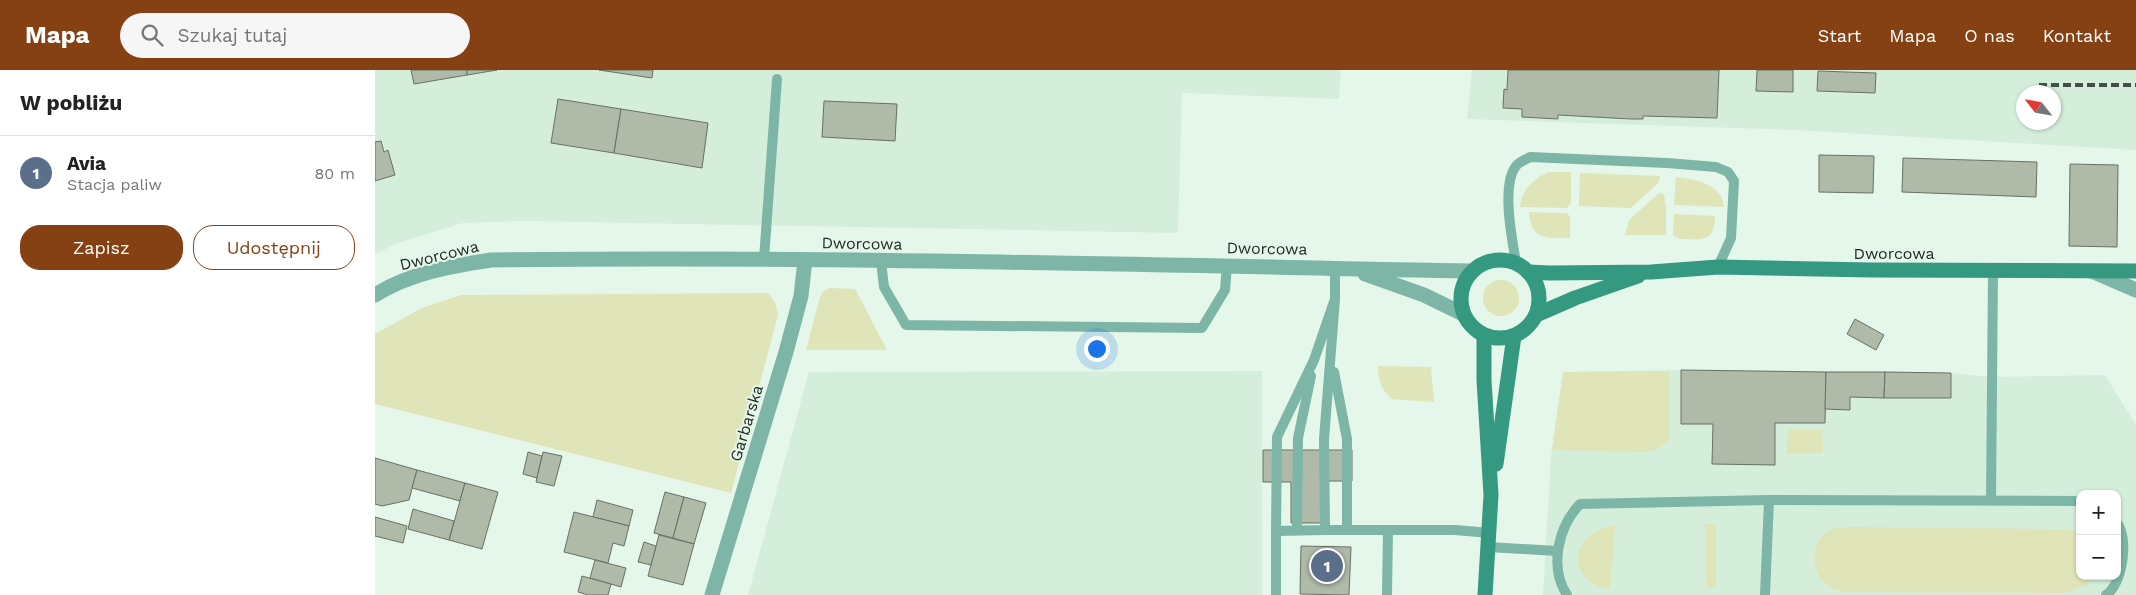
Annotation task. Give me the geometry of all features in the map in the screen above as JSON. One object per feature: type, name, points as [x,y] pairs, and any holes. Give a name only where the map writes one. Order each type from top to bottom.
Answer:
[{"type":"street","points":[[1500,259],[1515,263],[1528,272],[1537,284],[1539,300],[1536,315],[1527,328],[1514,336],[1499,339],[1484,336],[1471,327],[1463,314],[1460,298],[1463,283],[1472,271],[1485,262],[1500,259]]},
{"type":"street","name":"Dworcowa","points":[[375,295],[402,281],[425,273],[456,265],[491,260],[805,260],[1227,264],[1335,267],[1355,270],[1472,271]]},
{"type":"street","name":"Garbarska","points":[[712,595],[786,352],[801,296],[805,260]]},
{"type":"street","name":"Dworcowa","points":[[1528,272],[1651,272],[1719,267],[2136,271]]},
{"type":"street","name":"Dworcowa","points":[[1355,270],[1424,295],[1463,314]]},
{"type":"street","points":[[2092,271],[2136,290]]},
{"type":"street","name":"Dworcowa","points":[[1536,315],[1575,298],[1651,272]]},
{"type":"street","points":[[1484,336],[1484,380],[1491,495]]},
{"type":"street","points":[[1485,595],[1491,495],[1514,336]]},
{"type":"lane","points":[[764,260],[777,79]]},
{"type":"lane","points":[[1515,263],[1508,210],[1511,176],[1517,164],[1530,157],[1667,163],[1716,167],[1728,172],[1734,180],[1731,238],[1719,267]]},
{"type":"lane","points":[[881,261],[884,287],[906,325],[1054,327],[1203,328],[1225,290],[1227,264]]},
{"type":"lane","points":[[1325,530],[1324,439],[1332,362],[1335,267]]},
{"type":"lane","points":[[1991,499],[1993,271]]},
{"type":"lane","points":[[1276,595],[1277,437],[1314,360],[1335,299]]},
{"type":"lane","points":[[1297,530],[1298,438],[1314,360]]},
{"type":"lane","points":[[1332,362],[1347,439],[1347,530]]},
{"type":"lane","points":[[1567,595],[1557,572],[1557,552],[1571,513],[1581,504],[1769,500],[1991,499],[2076,501]]},
{"type":"lane","points":[[1765,595],[1769,500]]},
{"type":"lane","points":[[2106,595],[2118,579],[2123,563],[2121,528]]},
{"type":"lane","points":[[1387,595],[1388,530]]},
{"type":"lane","points":[[1276,531],[1455,530],[1489,540],[1557,552]]},
{"type":"shaded area","points":[[375,70],[1341,70],[1339,99],[1182,93],[1178,233],[526,221],[463,223],[398,243],[375,254]]},
{"type":"shaded area","points":[[1472,70],[2136,70],[2136,150],[1794,130],[1467,119]]},
{"type":"shaded area","points":[[1548,172],[1571,172],[1571,203],[1567,208],[1520,207],[1523,195],[1529,186]]},
{"type":"shaded area","points":[[1580,173],[1660,176],[1659,182],[1631,208],[1579,206]]},
{"type":"shaded area","points":[[1676,177],[1699,181],[1713,188],[1722,199],[1724,207],[1674,205]]},
{"type":"shaded area","points":[[1659,193],[1664,194],[1666,235],[1625,235],[1629,220]]},
{"type":"shaded area","points":[[1529,212],[1566,213],[1570,216],[1570,238],[1547,237],[1537,233],[1530,221]]},
{"type":"shaded area","points":[[1674,214],[1715,216],[1713,229],[1709,236],[1705,238],[1678,238],[1673,235]]},
{"type":"shaded area","points":[[1501,280],[1508,281],[1514,285],[1518,291],[1518,305],[1514,311],[1508,315],[1501,316],[1494,315],[1488,311],[1484,305],[1483,298],[1484,291],[1488,285],[1494,281]]},
{"type":"shaded area","points":[[830,288],[855,289],[887,350],[806,350],[820,297],[824,291]]},
{"type":"shaded area","points":[[768,293],[775,302],[778,315],[731,493],[375,404],[375,334],[422,308],[461,295]]},
{"type":"shaded area","points":[[1378,366],[1431,367],[1434,402],[1391,399],[1381,384]]},
{"type":"shaded area","points":[[1681,370],[1951,373],[1993,377],[2105,375],[2136,425],[2136,595],[1543,595],[1551,456],[1563,372]]},
{"type":"shaded area","points":[[1262,371],[1262,595],[748,595],[809,372]]},
{"type":"shaded area","points":[[1670,371],[1669,441],[1657,449],[1647,452],[1552,450],[1563,372]]},
{"type":"shaded area","points":[[1788,430],[1822,430],[1823,453],[1787,454]]},
{"type":"shaded area","points":[[1705,524],[1716,524],[1716,587],[1706,587]]},
{"type":"shaded area","points":[[1615,525],[1610,590],[1595,584],[1585,576],[1579,567],[1578,556],[1581,546],[1589,537],[1600,530]]},
{"type":"shaded area","points":[[1848,527],[2064,529],[2076,531],[2076,580],[2090,580],[2087,585],[2065,593],[1845,592],[1831,588],[1824,583],[1815,564],[1815,550],[1820,538],[1827,531]]},
{"type":"building","points":[[411,70],[467,70],[467,75],[414,84]]},
{"type":"building","points":[[467,70],[497,70],[467,75]]},
{"type":"building","points":[[599,70],[653,70],[652,78]]},
{"type":"building","points":[[1508,70],[1719,70],[1717,118],[1643,116],[1643,119],[1631,119],[1558,115],[1558,119],[1522,117],[1522,109],[1503,108],[1504,89],[1507,90]]},
{"type":"building","points":[[1757,70],[1793,70],[1793,92],[1756,91]]},
{"type":"building","points":[[1818,71],[1876,73],[1875,93],[1817,91]]},
{"type":"building","points":[[558,99],[621,109],[614,153],[551,143]]},
{"type":"building","points":[[824,101],[897,104],[895,141],[822,137]]},
{"type":"building","points":[[621,109],[708,123],[702,168],[614,153]]},
{"type":"building","points":[[381,141],[384,152],[388,150],[395,175],[375,181],[375,142]]},
{"type":"building","points":[[1819,155],[1874,156],[1873,193],[1819,192]]},
{"type":"building","points":[[1903,158],[2037,162],[2036,197],[1902,192]]},
{"type":"building","points":[[2070,164],[2118,165],[2117,247],[2069,246]]},
{"type":"building","points":[[1855,319],[1884,335],[1876,350],[1847,334]]},
{"type":"building","points":[[1681,370],[1826,372],[1825,423],[1775,423],[1775,465],[1712,464],[1713,424],[1681,424]]},
{"type":"building","points":[[1826,372],[1885,372],[1884,398],[1850,397],[1850,410],[1825,409]]},
{"type":"building","points":[[1885,372],[1951,373],[1951,398],[1884,398]]},
{"type":"building","points":[[1263,450],[1352,450],[1352,481],[1321,481],[1321,523],[1291,523],[1291,482],[1263,482]]},
{"type":"building","points":[[528,452],[542,456],[537,478],[523,474]]},
{"type":"building","points":[[543,452],[562,456],[554,486],[536,482]]},
{"type":"building","points":[[375,458],[417,470],[409,500],[382,506],[375,504]]},
{"type":"building","points":[[417,470],[465,483],[460,501],[412,488]]},
{"type":"building","points":[[465,483],[498,492],[482,549],[449,540]]},
{"type":"building","points":[[665,492],[684,497],[673,538],[654,533]]},
{"type":"building","points":[[684,497],[706,503],[694,544],[673,538]]},
{"type":"building","points":[[597,500],[633,510],[629,526],[593,517]]},
{"type":"building","points":[[413,509],[454,521],[449,540],[408,529]]},
{"type":"building","points":[[574,512],[629,526],[624,546],[613,543],[608,563],[564,552]]},
{"type":"building","points":[[375,517],[407,526],[403,543],[375,536]]},
{"type":"building","points":[[659,535],[694,544],[683,585],[648,576]]},
{"type":"building","points":[[644,542],[656,546],[651,565],[638,562]]},
{"type":"building","points":[[1301,546],[1351,547],[1349,595],[1300,594]]},
{"type":"building","points":[[595,560],[626,568],[621,587],[590,578]]},
{"type":"building","points":[[582,576],[611,584],[608,595],[588,595],[578,592]]},
{"type":"railway","points":[[2061,85],[2136,85]]},
{"type":"place","name":"Avia","points":[[1327,566]]}]
